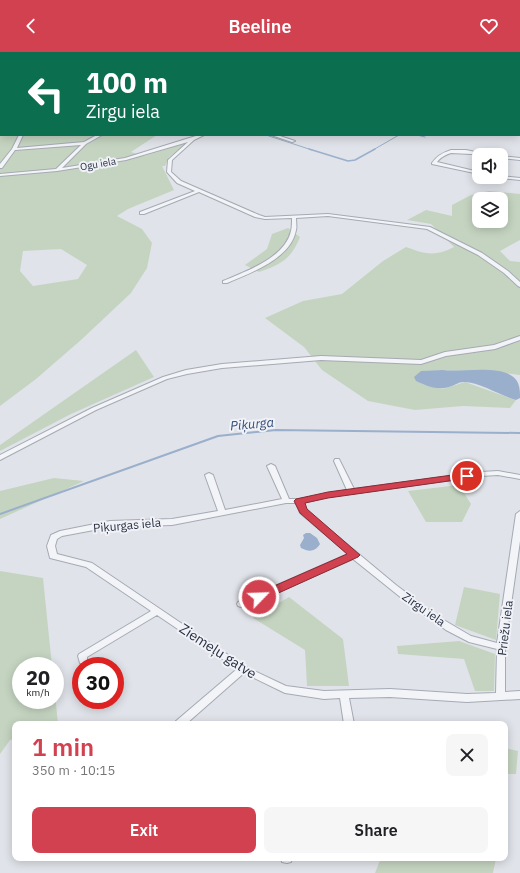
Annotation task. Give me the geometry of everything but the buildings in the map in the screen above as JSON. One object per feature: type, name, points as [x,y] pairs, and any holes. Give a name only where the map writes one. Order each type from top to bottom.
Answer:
[{"type":"street","points":[[0,167],[14,149],[20,136]]},
{"type":"street","points":[[57,170],[85,143],[98,136]]},
{"type":"street","points":[[200,136],[193,139],[170,160],[168,167],[172,177],[179,182],[257,216],[275,218],[337,216],[428,228],[480,254],[506,272],[520,285]]},
{"type":"street","points":[[276,136],[293,142]]},
{"type":"street","name":"Ogu iela","points":[[0,175],[57,170],[136,157],[193,139]]},
{"type":"street","points":[[14,149],[85,143]]},
{"type":"street","points":[[472,153],[451,151],[438,157],[434,163],[472,171]]},
{"type":"street","points":[[508,158],[520,159]]},
{"type":"street","points":[[508,178],[520,180]]},
{"type":"street","points":[[142,213],[199,191]]},
{"type":"street","points":[[225,282],[273,258],[286,248],[294,233],[294,217]]},
{"type":"street","points":[[0,458],[94,409],[165,378],[186,372],[208,368],[321,358],[422,362],[445,354],[495,347],[520,338]]},
{"type":"street","points":[[337,462],[352,492]]},
{"type":"street","points":[[271,466],[286,501]]},
{"type":"street","name":"Piķurgas iela","points":[[53,556],[52,541],[54,536],[110,524],[172,522],[286,501],[299,501],[481,474],[498,473],[520,477]]},
{"type":"street","points":[[209,475],[222,513]]},
{"type":"street","name":"Zirgu iela","points":[[299,501],[303,511],[354,555],[410,600],[463,636],[478,642],[501,647]]},
{"type":"street","name":"Priežu iela","points":[[500,696],[501,647],[520,514]]},
{"type":"street","points":[[241,604],[354,555]]},
{"type":"street","name":"Ziemeļu gatve","points":[[53,556],[89,565],[244,669],[285,689],[324,695],[390,693],[467,698],[520,695]]},
{"type":"street","points":[[82,657],[158,612]]},
{"type":"street","points":[[183,721],[244,669]]},
{"type":"street","points":[[344,694],[348,721]]},
{"type":"green space","points":[[0,136],[155,136],[131,152],[144,156],[187,143],[169,157],[165,166],[162,166],[174,190],[128,209],[117,216],[142,229],[152,243],[147,268],[131,293],[81,340],[36,379],[0,406]],"holes":[[[61,249],[87,265],[78,279],[33,286],[20,271],[23,251]]]},
{"type":"green space","points":[[508,193],[520,194],[520,240],[500,251],[510,261],[520,262],[520,375],[471,371],[421,371],[416,381],[427,386],[443,389],[465,382],[516,400],[510,408],[463,406],[415,410],[368,401],[322,370],[304,347],[265,318],[303,301],[342,294],[383,261],[406,247],[425,253],[435,253],[454,247],[431,224],[407,220],[426,210],[452,216],[452,205],[472,195],[472,228],[508,228]]},
{"type":"green space","points":[[288,228],[300,237],[293,251],[285,260],[259,272],[245,265],[267,249],[272,234]]},
{"type":"green space","points":[[136,350],[154,377],[71,414],[0,451],[0,445]]},
{"type":"green space","points":[[54,478],[84,481],[0,519],[0,491]]},
{"type":"green space","points":[[459,485],[471,504],[462,522],[426,522],[408,491]]},
{"type":"green space","points":[[0,571],[43,578],[51,657],[12,657],[12,709],[56,709],[58,721],[12,721],[12,740],[10,740],[0,754]]},
{"type":"green space","points":[[464,587],[500,594],[496,640],[455,625]]},
{"type":"green space","points":[[289,597],[343,639],[349,686],[307,686],[305,650],[253,618]]},
{"type":"green space","points":[[459,641],[495,654],[494,691],[475,691],[464,659],[398,654],[397,646]]},
{"type":"green space","points":[[508,749],[518,751],[516,774],[508,774]]},
{"type":"green space","points":[[380,861],[495,861],[493,873],[375,873]]},
{"type":"water","points":[[495,370],[505,373],[513,377],[518,383],[520,398],[516,400],[469,382],[462,382],[443,388],[434,388],[416,381],[414,377],[421,371]]},
{"type":"water","points":[[310,533],[317,538],[320,544],[314,550],[309,551],[301,548],[300,545],[304,538],[303,535]]},
{"type":"waterway","points":[[347,52],[355,52]]},
{"type":"waterway","points":[[269,136],[312,150]]},
{"type":"waterway","points":[[373,150],[397,136]]},
{"type":"waterway","points":[[421,136],[425,137]]},
{"type":"waterway","points":[[309,149],[348,161],[355,160],[375,149]]},
{"type":"waterway","name":"Piķurga","points":[[0,514],[218,436],[276,430],[520,433]]},
{"type":"route","points":[[259,597],[354,555],[303,511],[299,501],[328,495],[467,476]]}]
